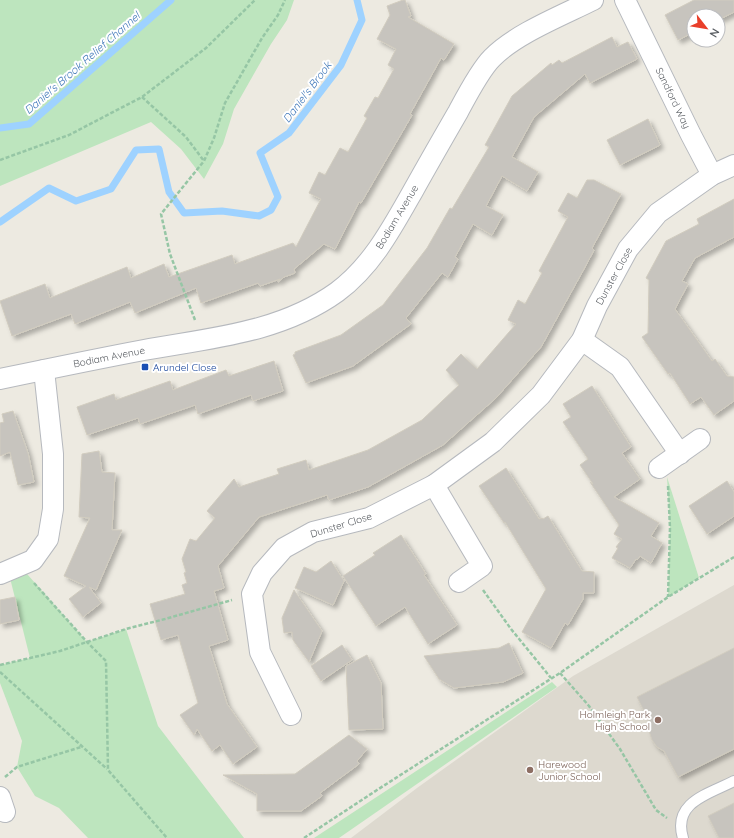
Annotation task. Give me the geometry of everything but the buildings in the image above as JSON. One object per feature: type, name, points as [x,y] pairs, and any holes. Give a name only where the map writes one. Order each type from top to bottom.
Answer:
[{"type":"street","name":"Bodiam Avenue","points":[[0,379],[119,355],[200,342],[246,332],[294,316],[338,291],[366,265],[388,234],[465,99],[491,58],[520,37],[593,0]]},
{"type":"street","name":"Sandford Way","points":[[624,0],[712,175]]},
{"type":"street","points":[[712,175],[734,165]]},
{"type":"street","name":"Dunster Close","points":[[252,594],[262,573],[284,548],[313,532],[369,518],[434,485],[493,442],[541,395],[582,340],[597,306],[628,249],[658,213],[712,175]]},
{"type":"street","points":[[582,340],[620,367],[668,462],[700,439]]},
{"type":"street","points":[[0,574],[33,560],[48,539],[53,509],[53,454],[44,370]]},
{"type":"street","points":[[434,485],[482,566],[465,578]]},
{"type":"street","points":[[252,594],[260,652],[291,715]]},
{"type":"lane","points":[[682,833],[682,817],[687,807],[694,801],[734,781]]},
{"type":"path","points":[[0,160],[69,135],[142,97],[206,48],[255,0]]},
{"type":"path","points":[[200,342],[195,318],[170,254],[161,214],[204,161],[214,138],[225,103],[262,38],[278,15],[285,0]]},
{"type":"path","points":[[142,97],[186,137],[204,161]]},
{"type":"path","points":[[668,462],[667,477],[670,528],[668,596]]},
{"type":"path","points":[[304,838],[376,790],[560,673],[668,596],[734,557]]},
{"type":"path","points":[[20,566],[87,642],[106,661],[108,770]]},
{"type":"path","points":[[465,578],[511,629],[551,678]]},
{"type":"path","points":[[0,666],[60,651],[126,629],[252,594]]},
{"type":"path","points":[[0,672],[108,770],[167,838]]},
{"type":"path","points":[[560,673],[589,706],[620,749],[656,810],[682,833]]},
{"type":"path","points":[[0,780],[17,767],[82,747]]},
{"type":"shaded area","points":[[734,585],[734,838],[351,838],[417,788],[573,676]]},
{"type":"green space","points":[[0,0],[294,0],[287,20],[271,44],[234,109],[223,144],[204,179],[181,149],[151,122],[0,186]]},
{"type":"green space","points":[[667,477],[699,578],[668,597],[670,528]]},
{"type":"green space","points":[[20,566],[87,642],[126,629],[158,726],[244,838],[88,838],[59,808],[35,796],[17,767],[22,741],[0,683],[0,665],[30,658],[8,570]]},
{"type":"green space","points":[[552,682],[557,687],[339,838],[314,838]]},
{"type":"waterway","name":"Daniel's Brook Relief Channel","points":[[0,128],[29,124],[171,0]]},
{"type":"waterway","name":"Daniel's Brook","points":[[0,222],[49,188],[76,201],[111,189],[136,150],[159,149],[169,192],[184,213],[222,211],[259,216],[271,210],[278,197],[260,153],[289,133],[341,65],[362,20],[357,0]]},
{"type":"place","name":"Arundel Close","points":[[145,367]]},
{"type":"place","name":"Holmleigh Park High School","points":[[658,720]]},
{"type":"place","name":"Harewood Junior School","points":[[530,770]]}]
